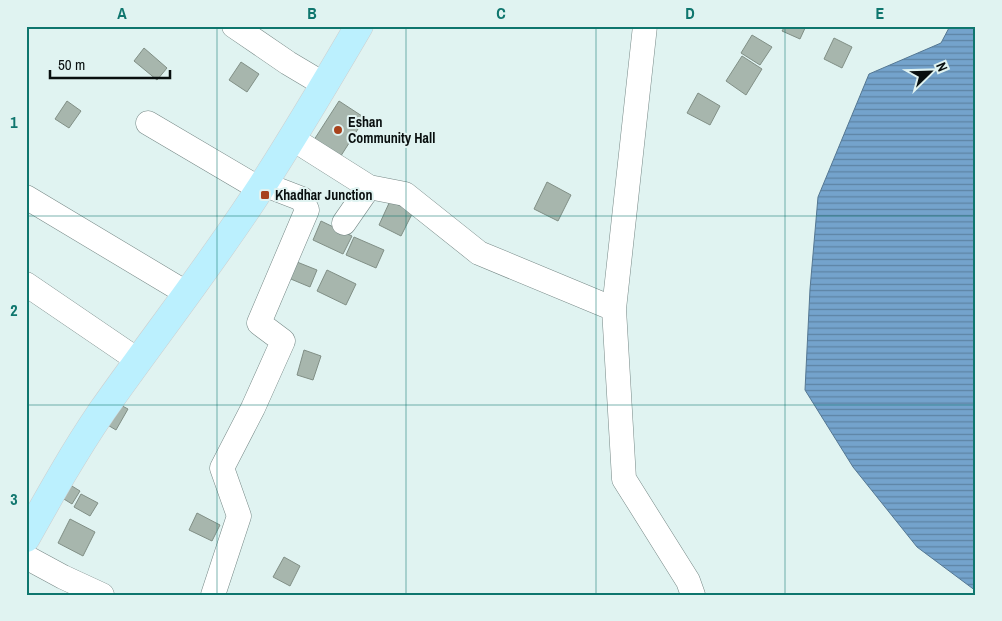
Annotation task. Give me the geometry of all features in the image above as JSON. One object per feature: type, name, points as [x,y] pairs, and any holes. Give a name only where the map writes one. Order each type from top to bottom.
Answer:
[{"type":"main road","points":[[26,538],[101,412],[188,294],[293,139],[359,26]]},
{"type":"street","points":[[234,26],[288,63],[325,85]]},
{"type":"street","points":[[645,26],[614,309],[624,479],[688,581],[693,595]]},
{"type":"street","points":[[148,123],[261,187],[302,199],[308,210],[258,323],[283,341],[222,468],[239,516],[213,595]]},
{"type":"street","points":[[293,139],[369,187],[405,194],[479,253],[614,309]]},
{"type":"street","points":[[344,223],[369,187]]},
{"type":"street","points":[[26,197],[188,294]]},
{"type":"street","points":[[26,284],[139,361]]},
{"type":"street","points":[[26,557],[102,595]]},
{"type":"water","points":[[950,26],[976,26],[976,591],[917,547],[853,467],[805,390],[810,289],[818,197],[869,74],[941,43]]},
{"type":"building","points":[[785,26],[806,26],[800,39],[782,31]]},
{"type":"building","points":[[752,35],[772,47],[760,65],[741,53]]},
{"type":"building","points":[[834,38],[852,47],[842,68],[824,59]]},
{"type":"building","points":[[144,48],[167,68],[157,80],[134,61]]},
{"type":"building","points":[[742,56],[762,69],[746,95],[726,81]]},
{"type":"building","points":[[241,62],[259,74],[247,92],[229,80]]},
{"type":"building","points":[[698,93],[720,106],[710,125],[687,113]]},
{"type":"building","points":[[67,101],[81,111],[69,128],[55,119]]},
{"type":"building","name":"Eshan Community Hall","points":[[339,101],[365,118],[337,162],[312,143]]},
{"type":"building","points":[[547,182],[571,195],[558,221],[534,209]]},
{"type":"building","points":[[390,201],[413,212],[401,236],[379,225]]},
{"type":"building","points":[[321,221],[352,236],[343,254],[313,240]]},
{"type":"building","points":[[354,237],[384,250],[376,268],[346,255]]},
{"type":"building","points":[[292,260],[317,270],[310,287],[286,277]]},
{"type":"building","points":[[327,270],[356,284],[346,305],[317,291]]},
{"type":"building","points":[[304,350],[321,356],[313,380],[297,375]]},
{"type":"building","points":[[113,401],[128,409],[116,430],[101,421]]},
{"type":"building","points":[[67,483],[80,491],[72,504],[59,496]]},
{"type":"building","points":[[81,494],[98,503],[90,516],[74,507]]},
{"type":"building","points":[[197,513],[220,525],[212,541],[189,530]]},
{"type":"building","points":[[70,519],[95,532],[83,556],[58,543]]},
{"type":"building","points":[[284,557],[300,566],[290,586],[273,577]]},
{"type":"place","name":"Eshan Community Hall","points":[[338,130]]},
{"type":"place","name":"Khadhar Junction","points":[[265,195]]}]
